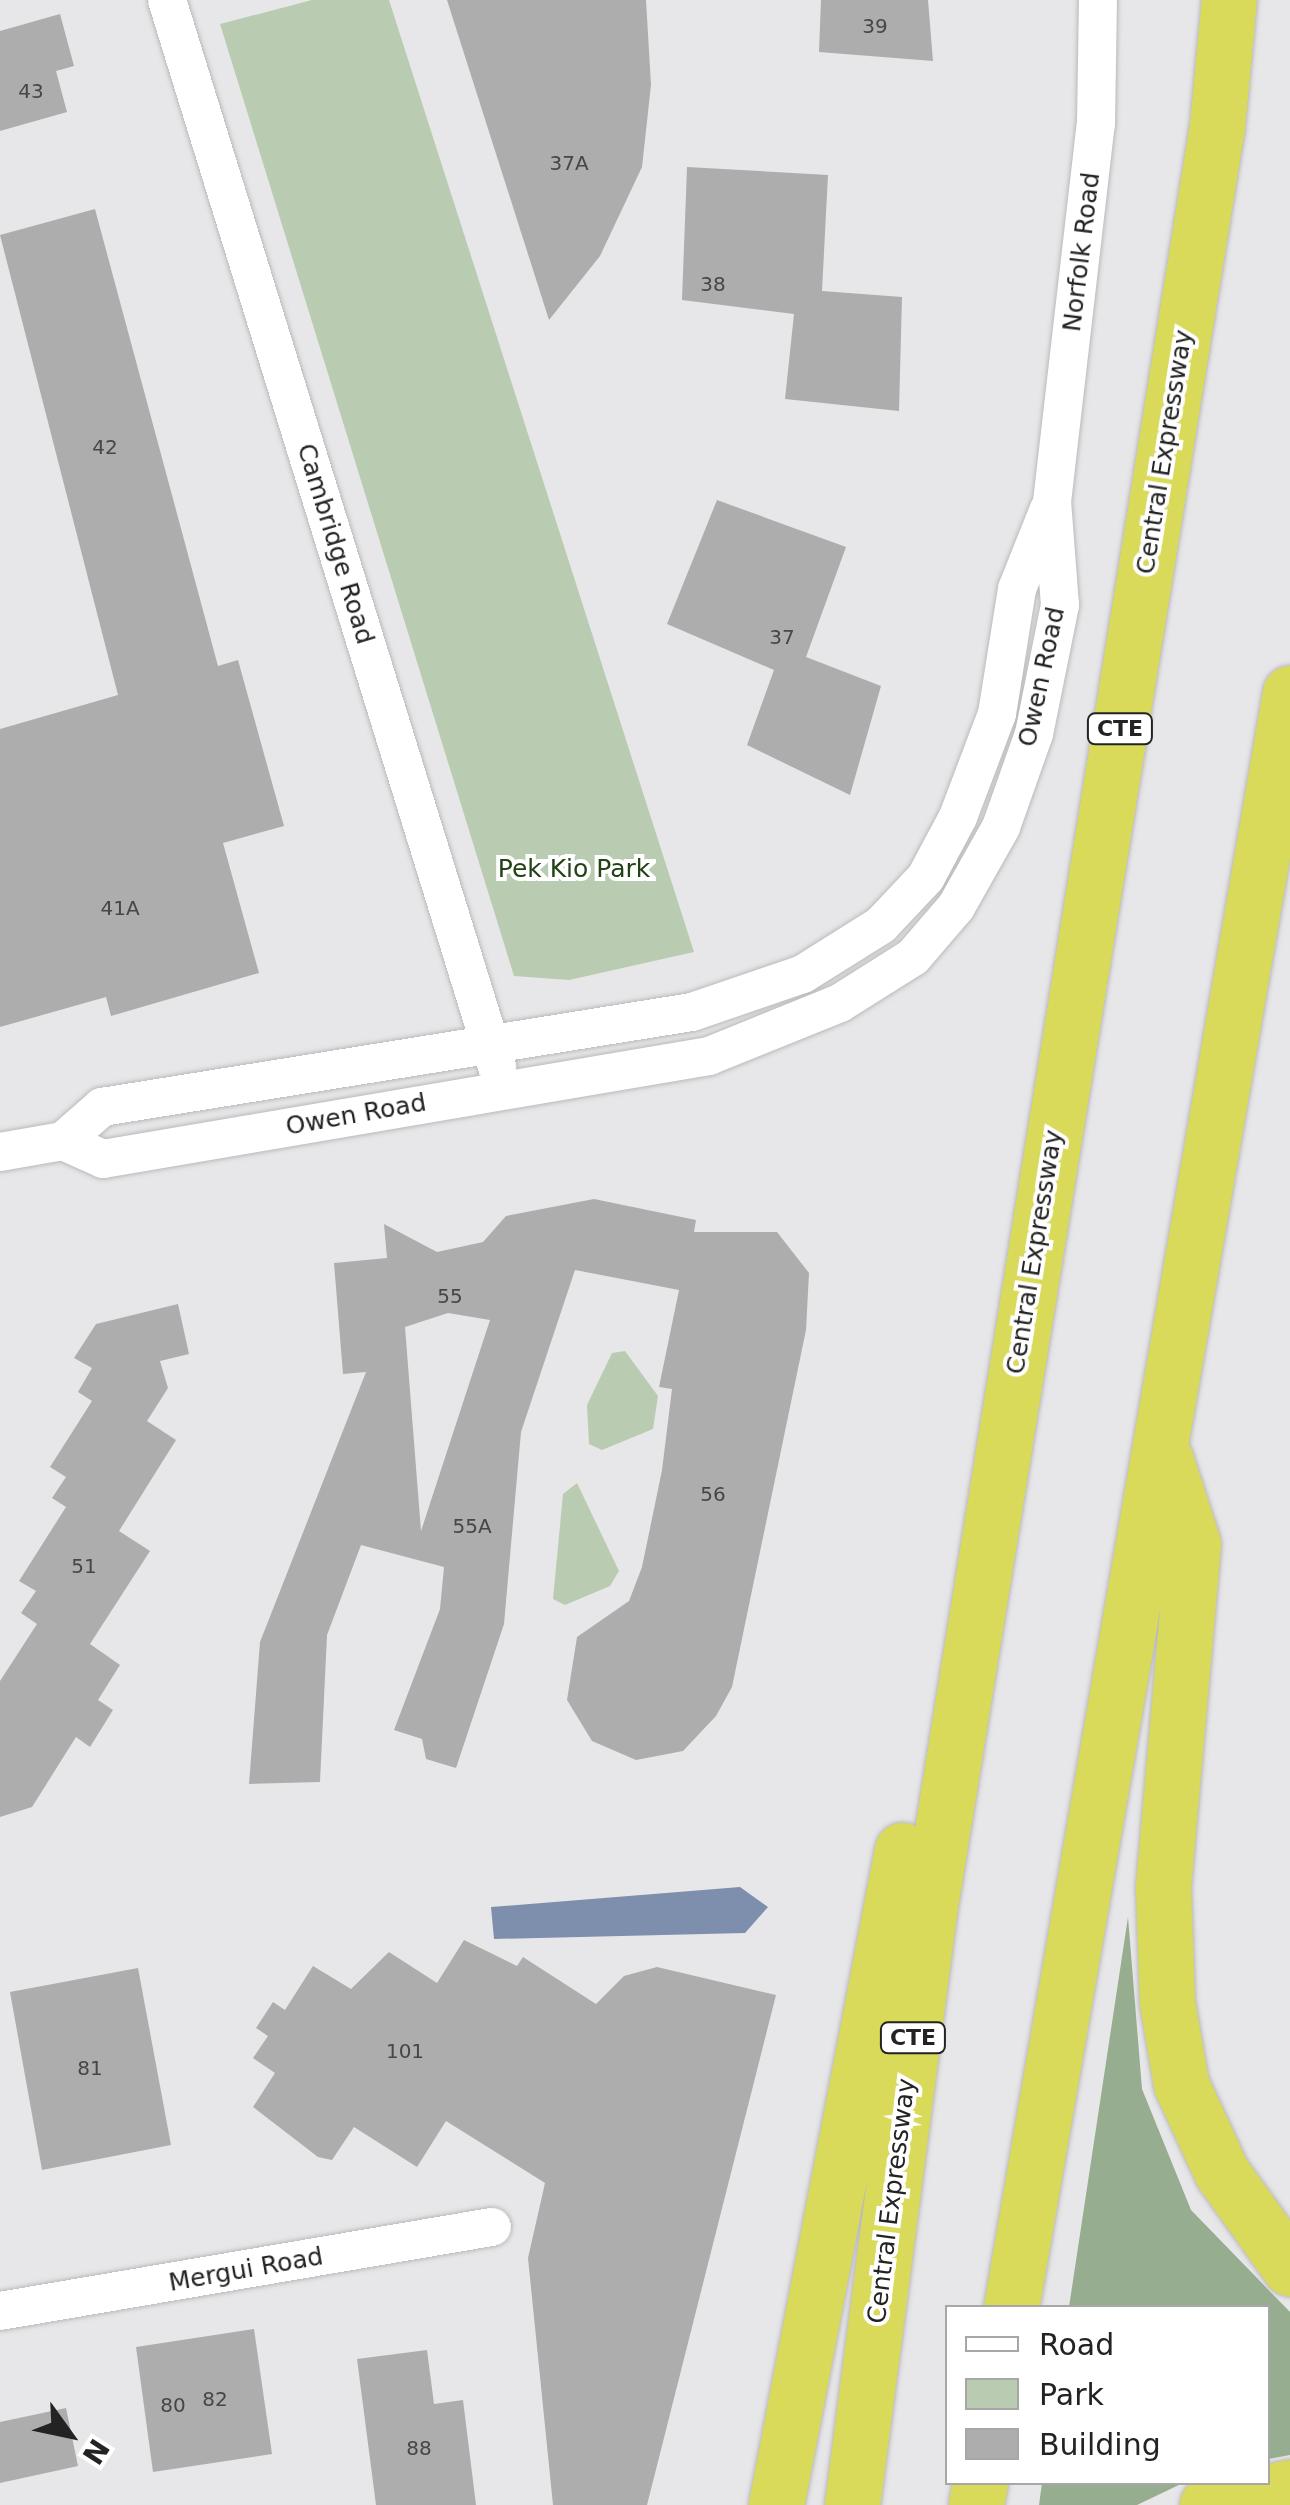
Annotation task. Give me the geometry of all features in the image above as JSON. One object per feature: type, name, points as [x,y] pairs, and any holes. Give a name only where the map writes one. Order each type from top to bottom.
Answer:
[{"type":"highway","name":"Central Expressway","points":[[852,2505],[984,1572],[1217,126],[1230,0]]},
{"type":"highway","points":[[1012,2305],[1164,1455],[1290,693]]},
{"type":"highway","points":[[1164,1455],[1193,1544],[1163,1886],[1167,2002],[1181,2084],[1222,2173],[1290,2268]]},
{"type":"highway","points":[[776,2505],[946,1632],[984,1572]]},
{"type":"highway","points":[[1216,2501],[1290,2487]]},
{"type":"highway","points":[[1216,2501],[1290,2504]]},
{"type":"street","name":"Cambridge Road","points":[[167,0],[504,1088]]},
{"type":"street","name":"Norfolk Road","points":[[1052,502],[1096,124],[1098,0]]},
{"type":"street","name":"Owen Road","points":[[1052,502],[1060,605],[1034,734],[1001,827],[956,907],[913,957],[840,1003],[710,1056],[103,1159],[63,1141],[102,1107],[692,1012],[803,974],[881,925],[926,877],[958,817],[997,714],[1017,589],[1052,502]]},
{"type":"street","points":[[0,1152],[63,1141]]},
{"type":"street","name":"Mergui Road","points":[[0,2311],[492,2227]]},
{"type":"green space","name":"Pek Kio Park","points":[[312,0],[389,0],[694,952],[569,980],[514,976],[220,24]]},
{"type":"green space","points":[[625,1351],[658,1396],[653,1429],[602,1450],[589,1444],[587,1405],[612,1353]]},
{"type":"green space","points":[[577,1483],[619,1571],[610,1586],[565,1605],[553,1599],[563,1494]]},
{"type":"green space","points":[[1128,1917],[1142,2089],[1191,2210],[1290,2312],[1290,2455],[1270,2459],[1270,2305],[1069,2305]]},
{"type":"green space","points":[[1042,2485],[1179,2485],[1137,2505],[1039,2505]]},
{"type":"water","points":[[740,1887],[768,1907],[745,1933],[494,1939],[491,1907]]},
{"type":"building","points":[[447,0],[646,0],[651,85],[642,167],[600,256],[549,320]]},
{"type":"building","points":[[821,0],[928,0],[933,61],[819,52]]},
{"type":"building","points":[[60,14],[74,66],[56,71],[67,112],[0,131],[0,31]]},
{"type":"building","points":[[687,167],[828,175],[822,291],[902,297],[899,411],[785,399],[794,314],[682,300]]},
{"type":"building","points":[[95,209],[218,666],[238,660],[284,826],[223,843],[259,973],[111,1016],[106,997],[0,1027],[0,729],[118,695],[0,235]]},
{"type":"building","points":[[717,500],[846,547],[806,657],[881,686],[850,795],[747,745],[774,670],[667,624]]},
{"type":"building","points":[[594,1199],[696,1220],[694,1232],[777,1232],[809,1273],[806,1330],[732,1687],[716,1716],[683,1751],[636,1760],[592,1741],[567,1700],[577,1637],[629,1601],[642,1567],[662,1470],[672,1389],[659,1387],[679,1290],[575,1270],[521,1432],[504,1624],[456,1768],[426,1759],[422,1739],[394,1730],[440,1609],[444,1567],[361,1545],[327,1635],[320,1782],[249,1784],[260,1642],[366,1372],[343,1374],[334,1263],[387,1258],[384,1224],[437,1252],[483,1242],[506,1216]],"holes":[[[448,1313],[490,1320],[421,1531],[405,1327]]]},
{"type":"building","points":[[178,1304],[189,1354],[160,1361],[168,1388],[147,1421],[176,1440],[119,1531],[150,1551],[90,1644],[120,1665],[98,1700],[113,1710],[90,1747],[76,1737],[32,1807],[0,1817],[0,1681],[37,1624],[21,1613],[36,1591],[19,1581],[66,1507],[52,1498],[66,1477],[50,1467],[92,1401],[78,1392],[92,1368],[74,1358],[96,1324]]},
{"type":"building","points":[[464,1940],[517,1966],[523,1957],[596,2004],[624,1976],[657,1967],[776,1995],[647,2505],[553,2505],[528,2258],[545,2183],[446,2121],[417,2167],[354,2127],[332,2160],[318,2157],[253,2107],[275,2073],[253,2058],[268,2036],[256,2028],[273,2002],[285,2010],[313,1966],[351,1989],[389,1952],[437,1983]]},
{"type":"building","points":[[138,1968],[171,2145],[42,2170],[10,1992]]},
{"type":"building","points":[[254,2329],[272,2454],[153,2472],[136,2347]]},
{"type":"building","points":[[427,2350],[434,2404],[463,2400],[476,2505],[376,2505],[357,2359]]},
{"type":"building","points":[[66,2408],[78,2466],[0,2483],[0,2422]]}]
